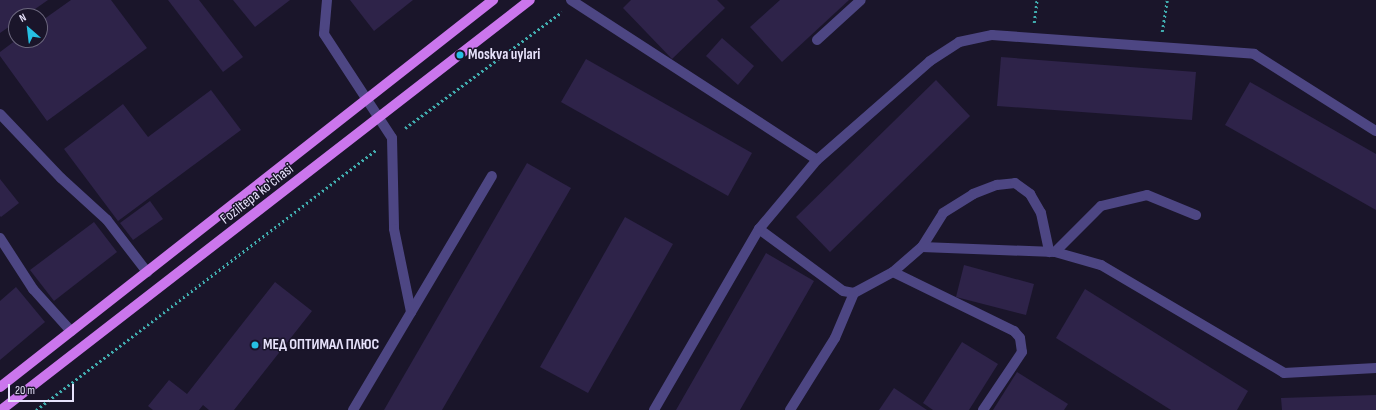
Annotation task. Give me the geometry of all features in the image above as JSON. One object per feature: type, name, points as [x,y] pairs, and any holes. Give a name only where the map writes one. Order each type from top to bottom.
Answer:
[{"type":"main road","name":"Foziltepa ko'chasi","points":[[0,387],[493,0]]},
{"type":"main road","name":"Foziltepa ko'chasi","points":[[1,410],[379,119],[530,0]]},
{"type":"lane","points":[[327,0],[324,34],[365,100],[392,138],[394,229],[411,312]]},
{"type":"lane","points":[[817,40],[861,0]]},
{"type":"lane","points":[[572,2],[817,160]]},
{"type":"lane","points":[[654,410],[759,229],[817,160],[930,61],[959,42],[992,35],[1254,54],[1376,131]]},
{"type":"lane","points":[[0,114],[61,178],[107,220],[147,272]]},
{"type":"lane","points":[[353,410],[492,176]]},
{"type":"lane","points":[[790,410],[835,338],[854,294],[893,272],[922,246],[943,213],[973,194],[997,185],[1015,184],[1030,194],[1041,213],[1052,252]]},
{"type":"lane","points":[[1052,252],[1101,206],[1147,195],[1196,215]]},
{"type":"lane","points":[[759,229],[842,292],[854,294]]},
{"type":"lane","points":[[0,238],[33,289],[71,331]]},
{"type":"lane","points":[[922,246],[1052,252],[1101,265],[1284,373],[1376,368]]},
{"type":"lane","points":[[893,272],[1014,331],[1020,338],[1022,352],[983,410]]},
{"type":"path","points":[[1033,38],[1037,0]]},
{"type":"path","points":[[1160,47],[1166,0]]},
{"type":"path","points":[[36,410],[572,2]]},
{"type":"building","points":[[0,0],[48,0],[36,8],[8,8],[8,28],[0,33]]},
{"type":"building","points":[[71,0],[111,0],[147,48],[47,121],[0,56],[0,52],[8,46],[8,48],[48,48],[48,16]]},
{"type":"building","points":[[168,0],[199,0],[243,57],[223,72]]},
{"type":"building","points":[[233,0],[290,0],[255,27]]},
{"type":"building","points":[[350,0],[413,0],[374,31]]},
{"type":"building","points":[[631,0],[717,0],[725,8],[672,59],[623,8]]},
{"type":"building","points":[[780,0],[849,0],[782,62],[750,27]]},
{"type":"building","points":[[722,38],[754,66],[738,85],[706,56]]},
{"type":"building","points":[[1001,57],[1196,72],[1192,120],[997,106]]},
{"type":"building","points":[[586,59],[752,153],[728,196],[561,102]]},
{"type":"building","points":[[936,80],[970,116],[830,252],[796,217]]},
{"type":"building","points":[[1250,82],[1376,154],[1376,210],[1225,125]]},
{"type":"building","points":[[211,90],[241,130],[118,221],[64,149],[123,104],[148,137]]},
{"type":"building","points":[[527,163],[571,188],[442,410],[384,410]]},
{"type":"building","points":[[0,179],[19,203],[1,217],[0,216]]},
{"type":"building","points":[[150,201],[163,219],[133,240],[120,223]]},
{"type":"building","points":[[625,217],[673,244],[588,393],[540,367]]},
{"type":"building","points":[[94,222],[117,252],[54,301],[30,270]]},
{"type":"building","points":[[766,253],[814,281],[740,410],[676,410]]},
{"type":"building","points":[[964,265],[1034,284],[1026,315],[956,297]]},
{"type":"building","name":"МЕД ОПТИМАЛ ПЛЮС","points":[[275,282],[312,311],[234,410],[209,410],[203,405],[199,410],[153,410],[148,406],[169,380],[187,394]]},
{"type":"building","points":[[16,287],[45,322],[0,360],[0,301]]},
{"type":"building","points":[[1085,289],[1248,391],[1237,410],[1171,410],[1056,338]]},
{"type":"building","points":[[962,342],[998,364],[969,410],[933,410],[923,403]]},
{"type":"building","points":[[1017,372],[1068,404],[1064,410],[993,410]]},
{"type":"building","points":[[894,388],[927,410],[879,410]]},
{"type":"building","points":[[1376,395],[1376,410],[1282,410],[1281,398]]},
{"type":"place","name":"Moskva uylari","points":[[460,55]]},
{"type":"place","name":"МЕД ОПТИМАЛ ПЛЮС","points":[[255,345]]}]
